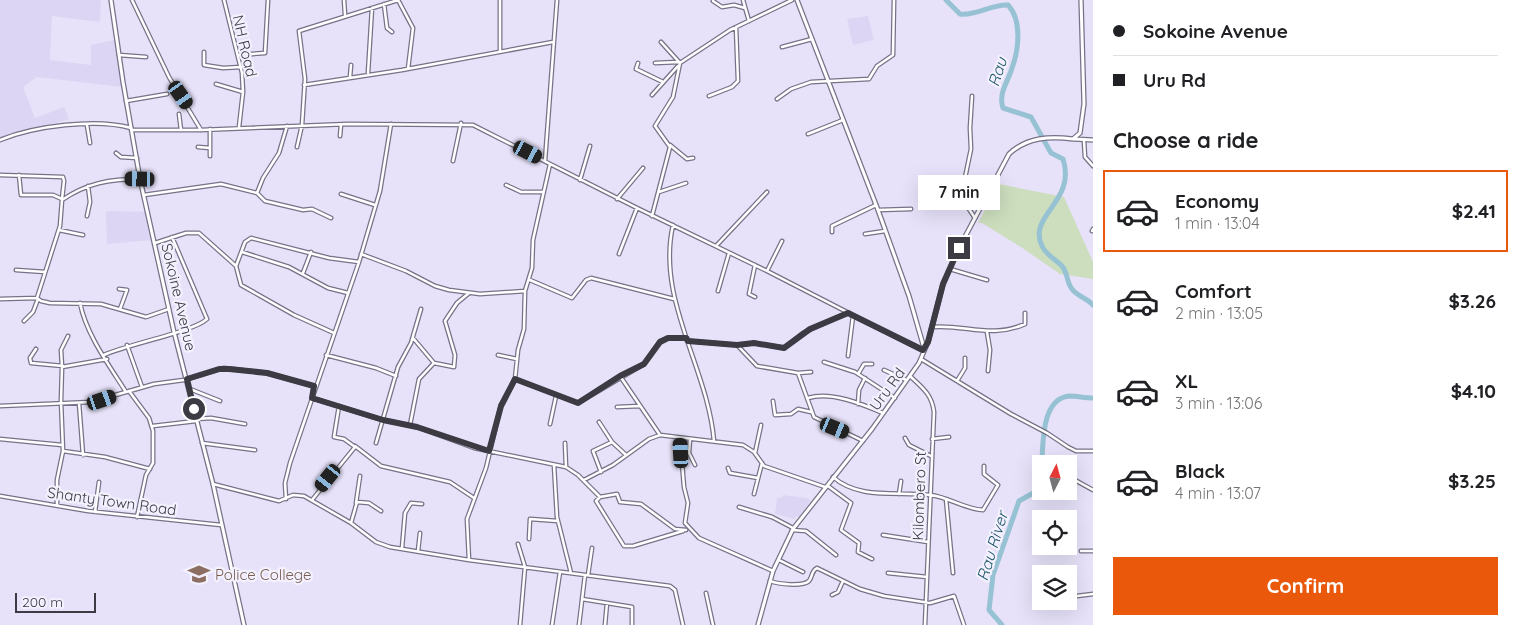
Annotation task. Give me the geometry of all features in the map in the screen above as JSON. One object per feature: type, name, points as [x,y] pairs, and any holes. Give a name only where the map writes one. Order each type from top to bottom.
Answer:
[{"type":"street","name":"Sokoine Avenue","points":[[112,0],[126,101],[140,179],[174,332],[213,484],[244,625]]},
{"type":"street","name":"NH Road","points":[[224,0],[241,67],[243,92],[239,127]]},
{"type":"street","points":[[239,55],[265,52],[268,0]]},
{"type":"street","points":[[344,0],[345,15]]},
{"type":"street","points":[[297,147],[302,125],[305,72],[299,30],[398,0],[413,28],[408,69]]},
{"type":"street","points":[[500,0],[500,51]]},
{"type":"street","points":[[544,160],[557,0]]},
{"type":"street","points":[[743,0],[749,21]]},
{"type":"street","points":[[652,95],[679,63],[736,28],[792,0]]},
{"type":"street","points":[[797,0],[886,231],[914,310],[924,349]]},
{"type":"street","points":[[777,99],[803,85],[828,80],[867,80],[877,66],[892,57],[894,0]]},
{"type":"street","points":[[1073,139],[1080,134],[1084,110],[1081,0]]},
{"type":"street","points":[[134,1],[168,77],[201,130]]},
{"type":"street","points":[[713,1],[722,7],[734,5],[745,8]]},
{"type":"street","points":[[384,4],[387,28],[392,32]]},
{"type":"street","points":[[368,74],[372,8]]},
{"type":"street","points":[[709,96],[732,87],[738,81],[736,28]]},
{"type":"street","points":[[782,47],[812,39]]},
{"type":"street","points":[[304,85],[408,69],[553,42]]},
{"type":"street","points":[[661,42],[679,63]]},
{"type":"street","points":[[204,52],[204,65],[223,68],[241,67]]},
{"type":"street","points":[[119,55],[146,57]]},
{"type":"street","points":[[638,63],[636,70],[664,82]]},
{"type":"street","points":[[655,63],[679,63]]},
{"type":"street","points":[[679,63],[673,98],[655,126],[670,145],[687,159],[693,158]]},
{"type":"street","points":[[350,77],[351,64]]},
{"type":"street","points":[[216,84],[243,92]]},
{"type":"street","points":[[126,101],[166,94]]},
{"type":"street","points":[[972,96],[970,114],[971,155],[961,197],[975,220]]},
{"type":"street","points":[[179,114],[181,130]]},
{"type":"street","points":[[808,134],[843,120]]},
{"type":"street","points":[[453,161],[461,123]]},
{"type":"street","points":[[340,136],[341,124]]},
{"type":"street","points":[[0,140],[49,128],[87,125],[119,125],[132,129],[201,130],[341,124],[473,124],[617,199],[756,265],[853,316],[924,349]]},
{"type":"street","points":[[286,498],[286,479],[312,398],[314,386],[359,262],[382,185],[391,124]]},
{"type":"street","points":[[87,125],[90,143]]},
{"type":"street","points":[[257,193],[263,178],[279,153],[287,126]]},
{"type":"street","points":[[210,129],[210,156]]},
{"type":"street","name":"Uru Rd","points":[[758,625],[777,559],[793,529],[863,441],[911,377],[921,359],[928,342],[943,284],[1009,154],[1022,145],[1042,138],[1093,140]]},
{"type":"street","points":[[1084,141],[1085,157],[1093,166]]},
{"type":"street","points":[[652,216],[670,145]]},
{"type":"street","points":[[580,180],[590,146]]},
{"type":"street","points":[[198,147],[210,148]]},
{"type":"street","points":[[116,153],[121,157],[137,158]]},
{"type":"street","points":[[469,560],[466,522],[486,468],[501,406],[515,379],[516,359],[524,329],[525,291],[530,280],[533,240],[550,164]]},
{"type":"street","points":[[617,199],[643,168]]},
{"type":"street","points":[[0,175],[63,177],[64,181],[59,230],[33,312],[24,321]]},
{"type":"street","points":[[19,175],[21,195],[57,196],[62,200]]},
{"type":"street","points":[[62,200],[88,186],[107,180],[140,179]]},
{"type":"street","points":[[659,192],[686,183]]},
{"type":"street","points":[[144,195],[221,184],[257,193],[264,202],[305,210],[312,209],[331,218]]},
{"type":"street","points":[[506,185],[518,192],[543,192]]},
{"type":"street","points":[[87,216],[90,202],[88,186]]},
{"type":"street","points":[[716,246],[767,192]]},
{"type":"street","points":[[340,194],[375,205]]},
{"type":"street","points":[[832,232],[834,224],[876,206]]},
{"type":"street","points":[[620,254],[637,208]]},
{"type":"street","points":[[878,210],[911,209]]},
{"type":"street","points":[[673,225],[668,251],[674,299],[711,411],[714,441]]},
{"type":"street","points":[[59,230],[83,235]]},
{"type":"street","points":[[865,234],[886,231]]},
{"type":"street","points":[[155,243],[190,232],[198,234],[236,266],[241,285],[294,315],[334,333]]},
{"type":"street","points":[[104,355],[127,345],[206,321],[208,318],[186,274],[172,237]]},
{"type":"street","points":[[236,266],[247,240],[251,238],[329,258],[359,262]]},
{"type":"street","points":[[767,271],[782,241]]},
{"type":"street","points":[[242,252],[303,273],[328,288],[348,293]]},
{"type":"street","points":[[303,273],[310,252]]},
{"type":"street","points":[[718,291],[729,253]]},
{"type":"street","points":[[361,254],[406,271],[435,286],[480,294],[525,291]]},
{"type":"street","points":[[755,297],[749,294],[756,265]]},
{"type":"street","points":[[950,269],[988,280]]},
{"type":"street","points":[[16,270],[45,272]]},
{"type":"street","points":[[530,280],[572,298],[586,280],[591,278],[674,299]]},
{"type":"street","points":[[119,289],[127,290],[120,309]]},
{"type":"street","points":[[413,338],[434,363],[451,368],[455,365],[455,355],[445,322],[457,303],[469,293]]},
{"type":"street","points":[[0,299],[37,298],[50,303],[93,303],[146,317],[169,309]]},
{"type":"street","points":[[80,303],[83,317],[104,355],[153,426],[153,459],[150,469],[146,474],[137,517]]},
{"type":"street","points":[[376,443],[396,376],[413,338],[420,309]]},
{"type":"street","points":[[515,379],[578,403],[646,361],[660,342],[668,338],[737,345],[754,343],[784,348],[810,329],[848,313]]},
{"type":"street","points":[[932,327],[987,332],[1006,330],[1024,325],[1026,313]]},
{"type":"street","points":[[848,356],[853,316]]},
{"type":"street","points":[[987,332],[990,350],[988,371]]},
{"type":"street","points":[[56,505],[57,480],[63,452],[64,428],[61,405],[62,366],[60,350],[68,336]]},
{"type":"street","points":[[127,345],[142,387]]},
{"type":"street","points":[[737,345],[757,366],[798,373],[811,372]]},
{"type":"street","points":[[36,349],[30,358],[31,363],[62,366],[107,360]]},
{"type":"street","points":[[326,355],[376,368],[396,376]]},
{"type":"street","points":[[498,355],[516,359]]},
{"type":"street","points":[[957,381],[965,368],[965,358]]},
{"type":"street","points":[[921,359],[1073,450],[1093,451]]},
{"type":"street","points":[[824,362],[858,374],[895,398]]},
{"type":"street","points":[[410,425],[419,379],[434,363]]},
{"type":"street","points":[[858,374],[865,364],[872,364]]},
{"type":"street","points":[[0,406],[61,405],[102,400],[142,387],[187,379],[219,369],[267,373],[314,386]]},
{"type":"street","points":[[884,370],[907,381]]},
{"type":"street","points":[[798,373],[808,398],[811,412],[818,420],[863,441]]},
{"type":"street","points":[[620,376],[660,435]]},
{"type":"street","name":"Kilombero St","points":[[911,377],[927,392],[932,402],[925,625]]},
{"type":"street","points":[[858,404],[859,390],[865,378]]},
{"type":"street","points":[[190,389],[220,401]]},
{"type":"street","points":[[808,398],[820,395],[858,404],[883,413]]},
{"type":"street","points":[[550,424],[556,396]]},
{"type":"street","points":[[312,398],[383,420],[410,425],[489,451],[566,467],[584,480],[600,497]]},
{"type":"street","points":[[773,401],[775,415],[791,414],[798,409],[811,412]]},
{"type":"street","points":[[79,403],[83,455]]},
{"type":"street","points":[[340,406],[334,437],[344,439],[381,466],[450,482],[474,498]]},
{"type":"street","points":[[617,407],[640,406]]},
{"type":"street","points":[[153,426],[211,418],[245,424]]},
{"type":"street","points":[[598,422],[612,442],[626,455]]},
{"type":"street","points":[[755,454],[761,425]]},
{"type":"street","points":[[584,480],[601,472],[649,439],[660,435],[743,445],[755,454],[764,466],[826,486],[851,502],[840,529],[859,543],[858,552],[872,559]]},
{"type":"street","points":[[932,439],[949,437]]},
{"type":"street","points":[[680,438],[683,483],[688,503],[685,523],[688,529],[699,538],[773,571]]},
{"type":"street","points":[[905,438],[912,447],[931,456]]},
{"type":"street","points":[[0,439],[62,445]]},
{"type":"street","points":[[690,439],[689,453],[695,465]]},
{"type":"street","points":[[565,442],[566,467]]},
{"type":"street","points":[[601,472],[593,451],[612,442]]},
{"type":"street","points":[[202,443],[255,450]]},
{"type":"street","points":[[312,500],[355,446]]},
{"type":"street","points":[[63,452],[105,457],[150,469]]},
{"type":"street","points":[[754,494],[762,463]]},
{"type":"street","points":[[554,465],[558,521],[571,573]]},
{"type":"street","points":[[833,477],[852,488],[899,494],[930,495],[984,510],[998,485],[984,474],[982,470],[984,466]]},
{"type":"street","points":[[728,468],[729,473],[758,478]]},
{"type":"street","points":[[351,523],[360,476]]},
{"type":"street","points":[[899,494],[900,480]]},
{"type":"street","points":[[95,512],[99,482]]},
{"type":"street","points":[[1078,482],[1093,490]]},
{"type":"street","points":[[213,484],[270,500],[282,501],[297,494],[312,500],[351,523],[376,542],[402,549],[469,560],[672,586],[675,590],[683,625]]},
{"type":"street","points":[[617,494],[620,502],[641,504],[675,528],[688,529],[627,547],[619,541],[596,501],[600,497],[617,494]]},
{"type":"street","name":"Shanty Town Road","points":[[0,496],[95,512],[221,525]]},
{"type":"street","points":[[946,499],[953,573]]},
{"type":"street","points":[[356,502],[369,503],[381,511]]},
{"type":"street","points":[[402,549],[405,510],[411,503],[422,504]]},
{"type":"street","points":[[739,507],[772,517],[793,529],[806,531],[836,555]]},
{"type":"street","points":[[529,539],[530,519],[558,521]]},
{"type":"street","points":[[418,551],[420,533]]},
{"type":"street","points":[[883,535],[928,542]]},
{"type":"street","points":[[518,544],[525,567],[520,625]]},
{"type":"street","points":[[579,625],[592,548]]},
{"type":"street","points":[[1081,551],[1093,552]]},
{"type":"street","points":[[777,559],[803,572]]},
{"type":"street","points":[[770,580],[780,585],[804,583],[810,580],[813,570],[817,568],[877,595],[926,602],[955,596],[964,625]]},
{"type":"street","points":[[552,625],[560,572]]},
{"type":"street","points":[[888,573],[927,577]]},
{"type":"street","points":[[832,595],[838,592],[843,581]]},
{"type":"street","points":[[706,593],[712,625]]},
{"type":"street","points":[[1077,596],[1093,594]]},
{"type":"street","points":[[582,599],[632,607],[632,625]]},
{"type":"street","points":[[605,625],[607,603]]},
{"type":"shaded area","points":[[0,0],[101,0],[100,22],[52,16],[50,60],[91,65],[91,45],[115,40],[122,87],[37,77],[23,87],[35,118],[64,107],[69,119],[0,140]]},
{"type":"shaded area","points":[[868,16],[874,40],[853,45],[847,19]]},
{"type":"shaded area","points":[[106,211],[146,212],[152,240],[107,244]]},
{"type":"shaded area","points":[[783,495],[811,500],[799,517],[796,516],[794,519],[775,514],[777,498]]},
{"type":"green space","points":[[999,184],[1064,197],[1093,262],[1093,279],[1060,274],[1021,247],[982,223],[978,223]]},
{"type":"waterway","name":"Rau","points":[[946,0],[960,14],[1008,5],[1016,18],[1018,44],[1003,92],[1003,108],[1031,117],[1051,153],[1063,159],[1066,174],[1064,186],[1041,225],[1039,235],[1044,249],[1063,267],[1072,289],[1093,305]]},
{"type":"waterway","name":"Rau River","points":[[1002,625],[989,610],[993,575],[1019,501],[1035,492],[1039,481],[1045,428],[1052,406],[1060,399],[1070,396],[1093,398]]},
{"type":"place","name":"Police College","points":[[199,574]]},
{"type":"route","points":[[194,409],[187,379],[224,368],[260,372],[314,386],[312,398],[383,420],[417,427],[474,448],[489,451],[501,406],[515,379],[578,403],[620,376],[644,364],[657,345],[668,338],[686,338],[688,341],[714,344],[765,344],[784,348],[797,336],[848,313],[899,340],[923,350],[928,342],[943,284],[959,248]]}]
